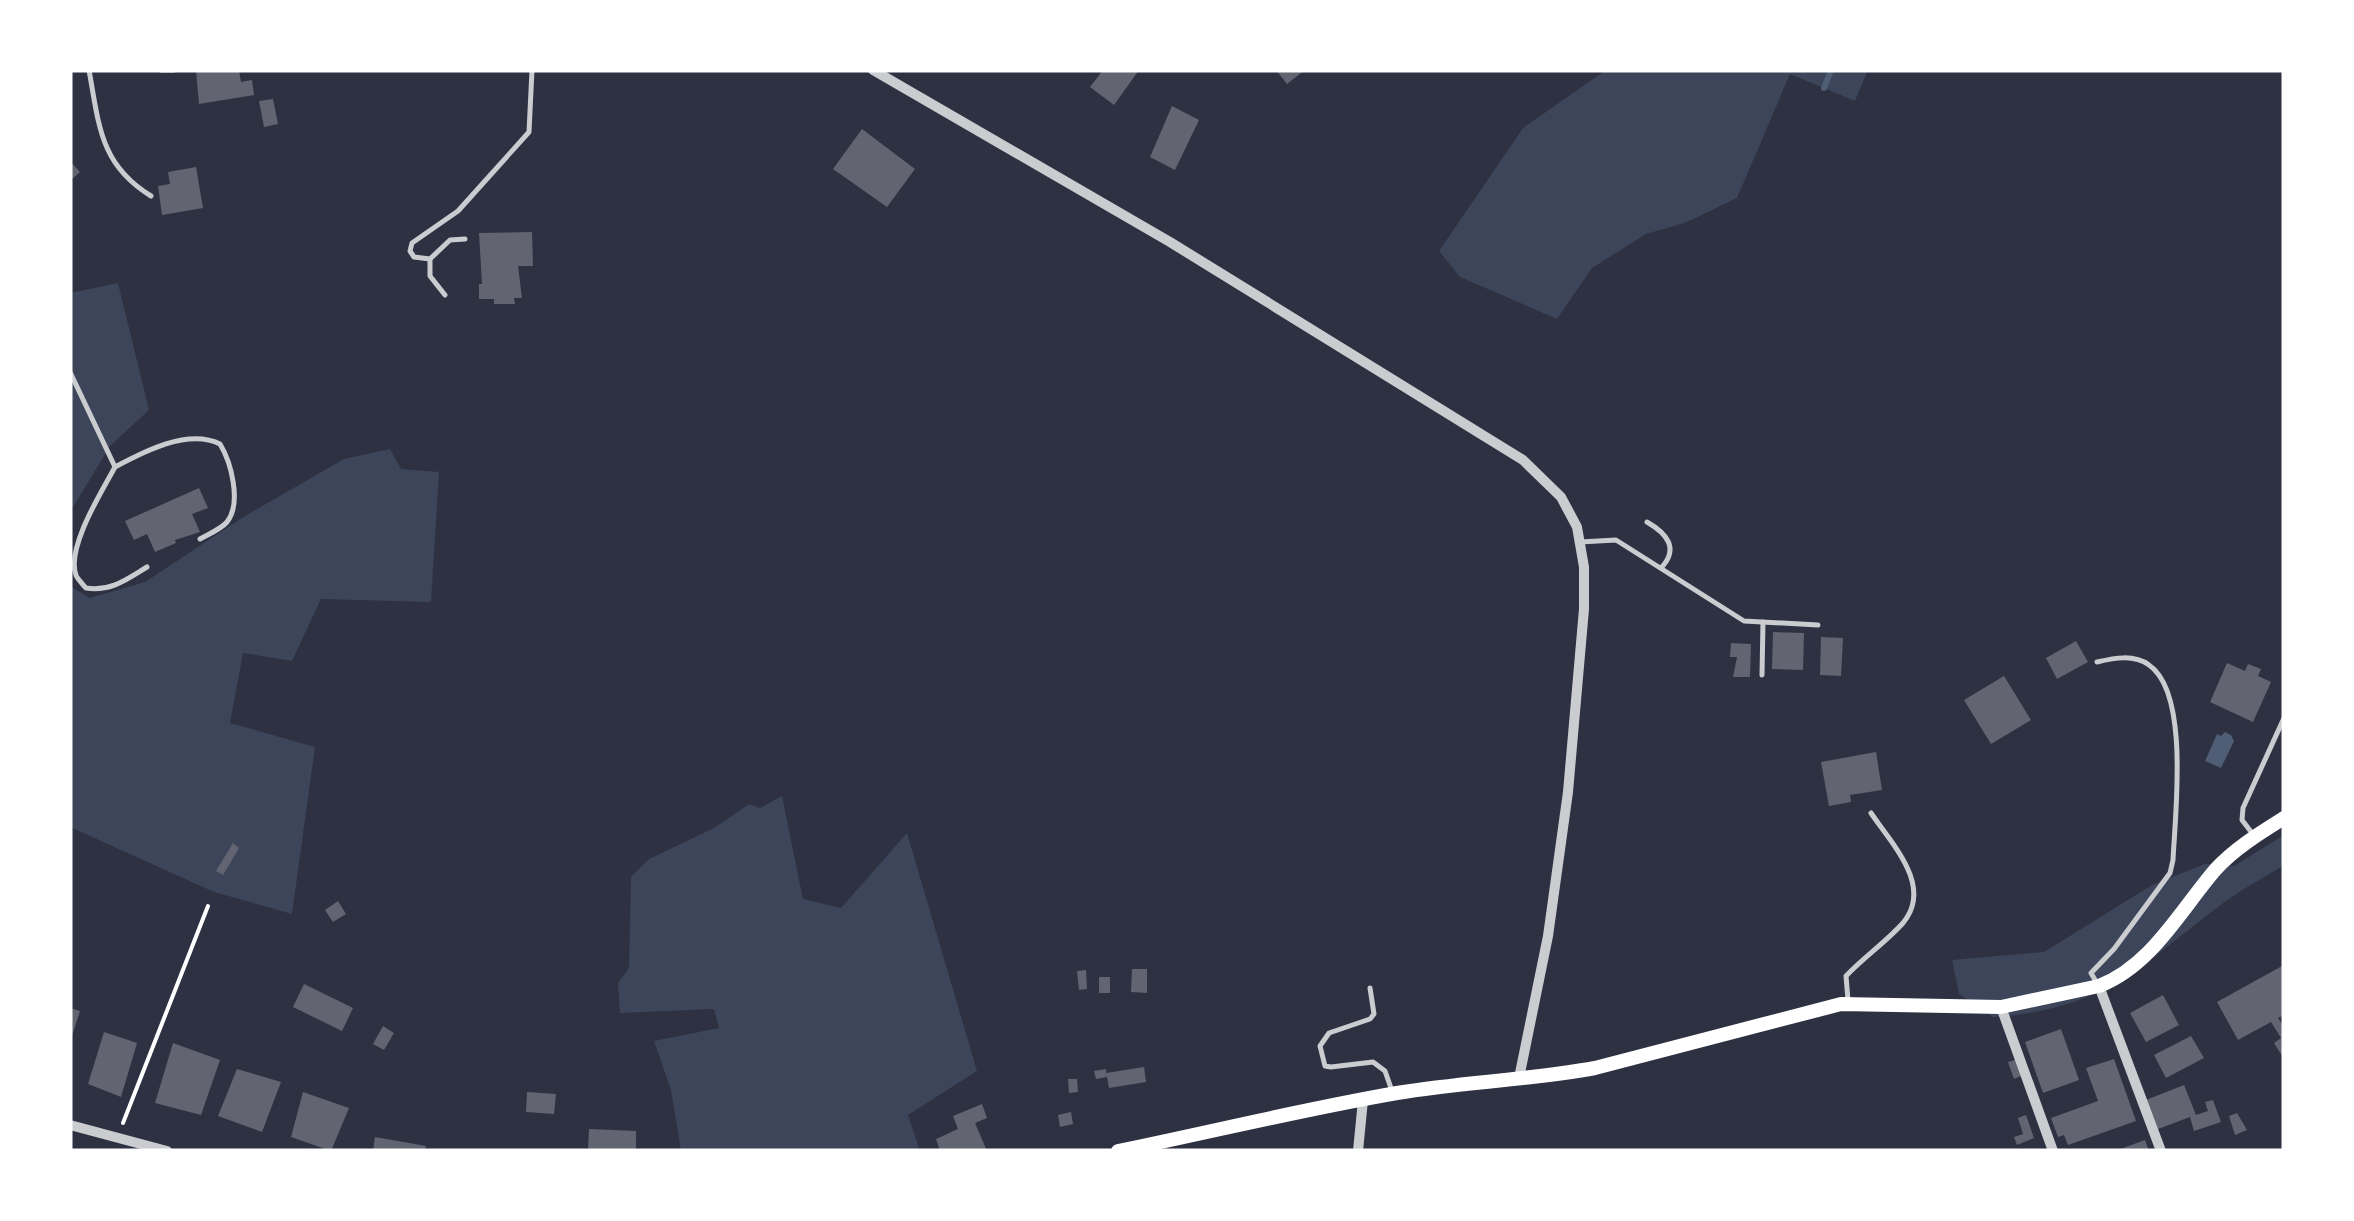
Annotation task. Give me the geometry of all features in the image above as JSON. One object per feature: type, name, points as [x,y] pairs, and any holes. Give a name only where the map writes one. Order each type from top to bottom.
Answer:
[{"type":"main road","points":[[1118,1151],[1393,1094],[1596,1068],[1849,1004],[2001,1007],[2099,986],[2114,981],[2162,939],[2216,869],[2284,818]]},
{"type":"street","points":[[874,70],[1170,242],[1523,460],[1560,496],[1577,527],[1584,610],[1568,792],[1548,936],[1519,1078]]},
{"type":"street","points":[[2099,986],[2160,1151]]},
{"type":"street","points":[[2001,1007],[2053,1151]]},
{"type":"street","points":[[1358,1151],[1363,1100]]},
{"type":"street","points":[[70,1125],[168,1151]]},
{"type":"lane","points":[[89,70],[107,151],[120,174],[151,196]]},
{"type":"lane","points":[[161,70],[174,70]]},
{"type":"lane","points":[[430,259],[414,256],[410,251],[412,243],[458,211],[529,132],[532,70]]},
{"type":"lane","points":[[444,294],[430,276],[430,259],[450,240],[465,239]]},
{"type":"lane","points":[[70,372],[115,467]]},
{"type":"lane","points":[[147,567],[113,588],[98,590],[86,588],[76,576],[79,544],[115,467],[168,444],[202,438],[220,444],[231,473],[231,516],[200,540]]},
{"type":"lane","points":[[1647,522],[1664,532],[1671,544],[1668,561],[1661,568]]},
{"type":"lane","points":[[1580,542],[1616,540],[1744,621],[1818,625]]},
{"type":"lane","points":[[1762,675],[1764,622]]},
{"type":"lane","points":[[2097,662],[2136,659],[2148,663],[2159,674],[2171,707],[2176,774],[2170,873],[2114,949],[2091,973],[2099,986]]},
{"type":"lane","points":[[2255,837],[2242,820],[2243,808],[2284,718]]},
{"type":"lane","points":[[1849,1004],[1846,976],[1902,924],[1911,912],[1914,896],[1908,867],[1871,813]]},
{"type":"lane","points":[[1370,988],[1374,1014],[1370,1019],[1329,1033],[1323,1038],[1322,1056],[1331,1068],[1373,1062],[1386,1071],[1393,1094]]},
{"type":"path","points":[[118,1136],[208,906]]},
{"type":"shaded area","points":[[1606,70],[1868,70],[1855,101],[1790,74],[1737,198],[1685,223],[1646,234],[1592,268],[1557,319],[1460,277],[1439,251],[1523,128]]},
{"type":"shaded area","points":[[118,283],[149,410],[110,446],[70,512],[70,293]]},
{"type":"shaded area","points":[[390,449],[401,469],[439,472],[431,602],[321,599],[292,661],[243,653],[230,723],[315,747],[292,914],[214,892],[70,827],[70,586],[90,598],[145,582],[245,516],[344,459]]},
{"type":"shaded area","points":[[2225,732],[2234,741],[2221,768],[2205,761],[2217,734]]},
{"type":"shaded area","points":[[782,796],[803,899],[841,908],[907,833],[977,1071],[908,1115],[920,1151],[681,1151],[671,1090],[654,1041],[719,1028],[714,1009],[620,1013],[618,983],[629,968],[631,877],[649,859],[714,828],[749,804],[760,808]]},
{"type":"shaded area","points":[[2284,835],[2284,865],[2226,901],[2140,967],[2091,995],[2030,1013],[1993,1017],[1959,994],[1952,960],[2044,952],[2152,885],[2205,864],[2234,866]]},
{"type":"building","points":[[196,70],[239,70],[241,82],[252,80],[254,95],[199,104]]},
{"type":"building","points":[[1103,70],[1139,70],[1114,105],[1090,87]]},
{"type":"building","points":[[1276,70],[1305,70],[1287,84]]},
{"type":"building","points":[[273,99],[278,124],[264,127],[259,101]]},
{"type":"building","points":[[1172,106],[1199,120],[1175,170],[1150,157]]},
{"type":"building","points":[[862,129],[915,169],[887,207],[833,169]]},
{"type":"building","points":[[70,161],[80,172],[70,181]]},
{"type":"building","points":[[196,167],[203,208],[162,215],[158,186],[170,184],[168,172]]},
{"type":"building","points":[[532,232],[533,266],[518,266],[522,298],[514,298],[515,304],[479,299],[479,233]]},
{"type":"building","points":[[199,488],[208,508],[192,514],[200,532],[155,552],[147,534],[134,540],[125,521]]},
{"type":"building","points":[[1773,632],[1804,633],[1803,670],[1772,669]]},
{"type":"building","points":[[1821,637],[1843,638],[1841,676],[1820,675]]},
{"type":"building","points":[[2076,641],[2088,662],[2057,679],[2046,658]]},
{"type":"building","points":[[1731,643],[1751,644],[1750,677],[1733,677],[1737,657],[1730,657]]},
{"type":"building","points":[[2227,663],[2245,671],[2248,664],[2261,669],[2258,676],[2271,682],[2253,722],[2210,702]]},
{"type":"building","points":[[2004,676],[2031,720],[1991,744],[1964,700]]},
{"type":"building","points":[[1876,752],[1882,790],[1850,795],[1851,802],[1829,806],[1821,762]]},
{"type":"building","points":[[233,843],[239,848],[223,875],[216,871]]},
{"type":"building","points":[[338,901],[346,914],[333,922],[325,910]]},
{"type":"building","points":[[2282,966],[2284,1015],[2278,1018],[2284,1027],[2284,1059],[2274,1043],[2281,1038],[2271,1022],[2238,1040],[2217,1002]]},
{"type":"building","points":[[1132,969],[1147,969],[1147,993],[1131,992]]},
{"type":"building","points":[[1086,970],[1087,989],[1079,990],[1077,971]]},
{"type":"building","points":[[1099,977],[1110,977],[1110,993],[1099,993]]},
{"type":"building","points":[[304,984],[353,1008],[342,1031],[293,1007]]},
{"type":"building","points":[[2163,995],[2179,1025],[2146,1042],[2130,1013]]},
{"type":"building","points":[[70,1008],[80,1011],[71,1039],[70,1039]]},
{"type":"building","points":[[383,1026],[394,1033],[384,1050],[373,1044]]},
{"type":"building","points":[[2061,1029],[2079,1080],[2043,1093],[2025,1042]]},
{"type":"building","points":[[104,1032],[137,1043],[121,1097],[88,1084]]},
{"type":"building","points":[[2191,1036],[2204,1058],[2166,1078],[2154,1055]]},
{"type":"building","points":[[173,1043],[220,1060],[201,1115],[155,1103]]},
{"type":"building","points":[[2114,1059],[2136,1121],[2068,1145],[2064,1135],[2058,1137],[2051,1118],[2098,1101],[2086,1068]]},
{"type":"building","points":[[2015,1060],[2021,1076],[2014,1079],[2008,1062]]},
{"type":"building","points":[[1144,1067],[1146,1082],[1109,1088],[1107,1077],[1096,1079],[1094,1071],[1106,1069],[1106,1073]]},
{"type":"building","points":[[237,1069],[281,1082],[262,1132],[218,1116]]},
{"type":"building","points":[[1068,1079],[1077,1079],[1078,1092],[1069,1093]]},
{"type":"building","points":[[2184,1085],[2196,1115],[2208,1111],[2205,1102],[2213,1100],[2221,1122],[2194,1131],[2190,1117],[2158,1129],[2146,1100]]},
{"type":"building","points":[[303,1092],[349,1108],[331,1151],[291,1137]]},
{"type":"building","points":[[527,1092],[556,1094],[554,1114],[526,1112]]},
{"type":"building","points":[[982,1104],[987,1118],[975,1123],[987,1151],[940,1151],[936,1139],[958,1129],[953,1116]]},
{"type":"building","points":[[1071,1112],[1073,1124],[1060,1127],[1058,1115]]},
{"type":"building","points":[[2237,1113],[2247,1130],[2235,1135],[2229,1116]]},
{"type":"building","points":[[2026,1115],[2034,1138],[2017,1145],[2014,1137],[2023,1134],[2018,1118]]},
{"type":"building","points":[[589,1129],[636,1131],[636,1151],[588,1151]]},
{"type":"building","points":[[375,1137],[426,1146],[425,1151],[373,1151]]},
{"type":"building","points":[[2145,1140],[2149,1151],[2115,1151]]},
{"type":"waterway","points":[[1824,88],[1831,70]]}]
